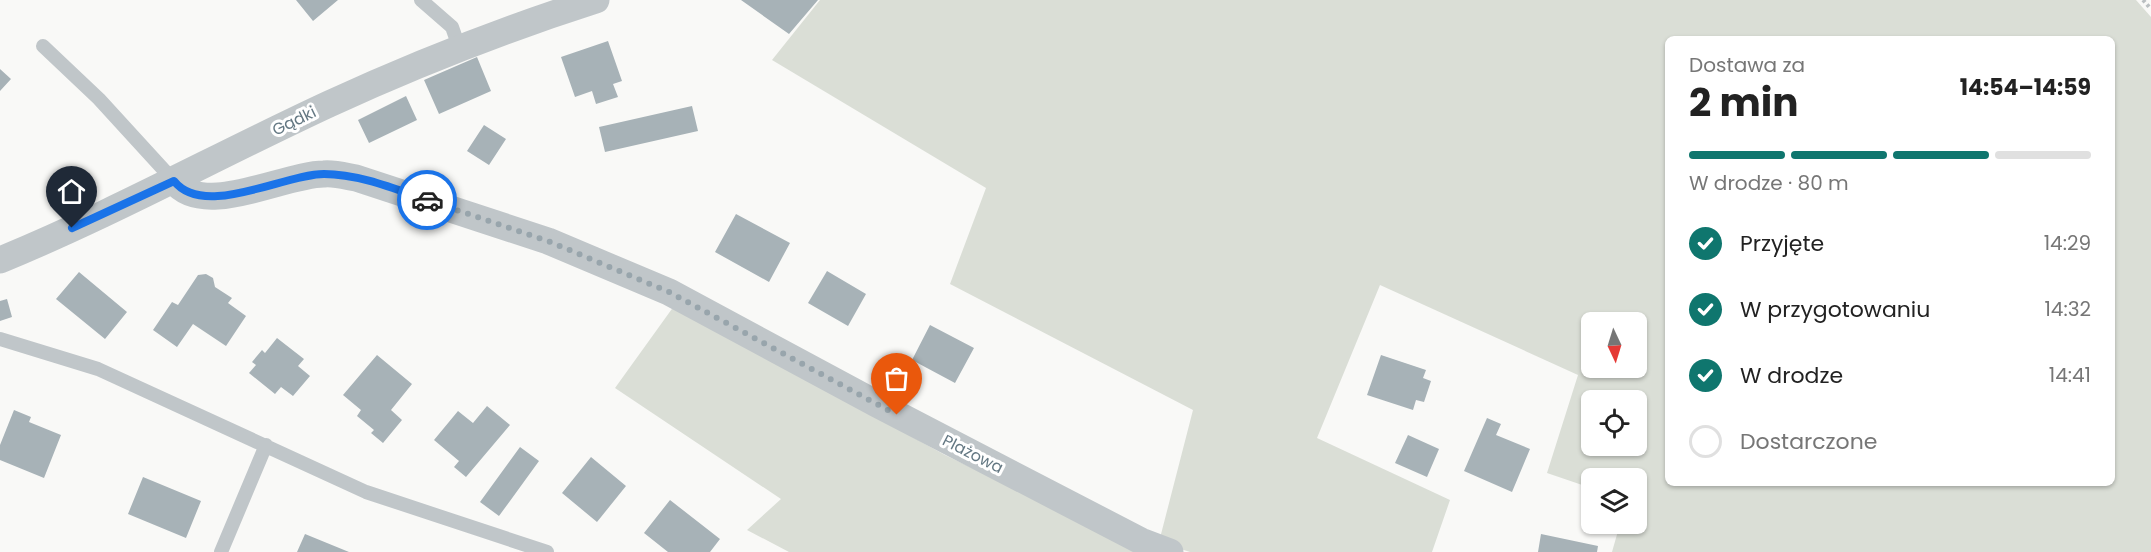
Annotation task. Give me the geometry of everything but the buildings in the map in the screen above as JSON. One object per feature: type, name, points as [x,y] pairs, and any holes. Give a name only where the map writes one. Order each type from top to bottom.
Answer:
[{"type":"street","name":"Gądki","points":[[0,260],[174,181],[328,104],[459,47],[596,0]]},
{"type":"street","name":"Plażowa","points":[[174,181],[189,194],[211,195],[245,192],[309,176],[338,175],[398,190],[548,241],[669,292],[877,404],[1142,541],[1170,552]]},
{"type":"lane","points":[[421,0],[452,27],[459,47]]},
{"type":"lane","points":[[43,46],[99,99],[174,181]]},
{"type":"lane","points":[[0,339],[98,369],[366,492],[547,552]]},
{"type":"lane","points":[[221,552],[266,445]]},
{"type":"path","points":[[2143,0],[2151,9]]},
{"type":"shaded area","points":[[820,0],[2136,0],[2151,17],[2151,552],[1612,552],[1617,534],[1647,534],[1647,468],[1581,468],[1581,485],[1547,473],[1578,375],[1380,285],[1317,438],[1450,500],[1432,552],[1190,552],[1159,542],[1193,410],[950,284],[986,188],[772,60]]},
{"type":"shaded area","points":[[674,306],[945,455],[1148,552],[789,552],[747,530],[781,499],[615,388]]},
{"type":"way so far","points":[[427,200],[548,241],[669,292],[897,415]]},
{"type":"route","points":[[72,228],[174,181],[180,189],[189,194],[211,195],[245,192],[309,176],[338,175],[356,178],[427,200]]}]
